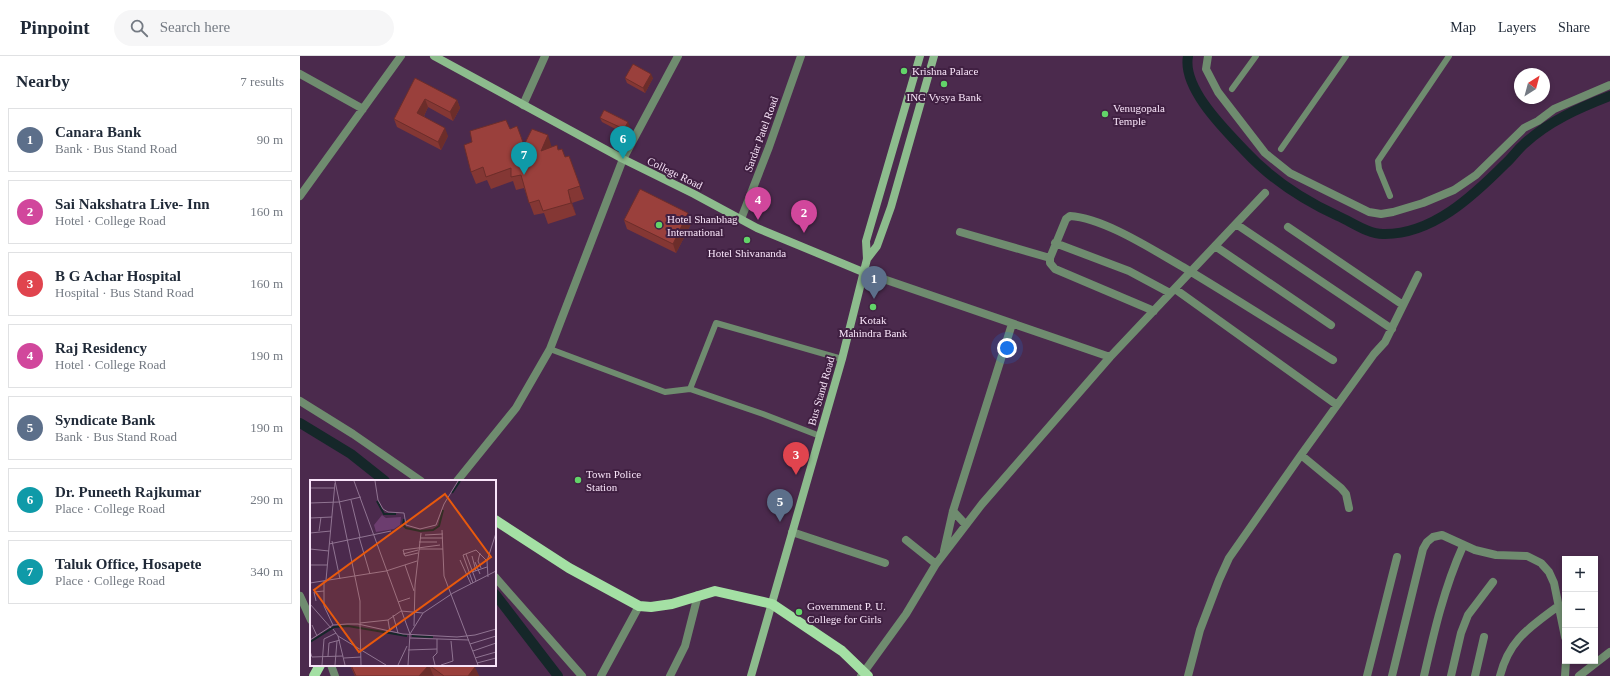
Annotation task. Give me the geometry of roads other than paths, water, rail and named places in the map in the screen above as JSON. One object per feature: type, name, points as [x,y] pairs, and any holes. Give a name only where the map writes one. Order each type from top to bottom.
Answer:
[{"type":"main road","name":"College Road","points":[[434,56],[623,159],[741,219],[803,248],[863,272]]},
{"type":"main road","name":"Bus Stand Road","points":[[751,676],[842,359],[867,259],[866,241],[920,56]]},
{"type":"main road","name":"Bus Stand Road","points":[[867,259],[877,246],[891,208],[934,56]]},
{"type":"main road","points":[[496,521],[569,568],[639,606],[651,607],[672,604],[715,591],[772,604],[842,651],[865,675]]},
{"type":"main road","points":[[314,676],[319,666]]},
{"type":"street","points":[[300,196],[401,56]]},
{"type":"street","points":[[523,105],[545,56]]},
{"type":"street","points":[[458,480],[516,408],[550,349],[623,159],[678,56]]},
{"type":"street","name":"Sardar Patel Road","points":[[741,219],[770,147],[801,56]]},
{"type":"street","points":[[1208,56],[1206,69],[1218,92],[1256,143],[1277,164],[1290,173],[1369,212],[1381,214],[1423,203],[1454,190],[1476,175],[1524,128],[1538,122],[1554,109],[1610,85]]},
{"type":"street","points":[[300,74],[363,109]]},
{"type":"street","points":[[865,675],[906,614],[936,564],[982,504],[1110,357],[1265,193]]},
{"type":"street","points":[[1154,310],[1062,273],[1052,266],[1050,258],[1063,222],[1070,216],[1119,232],[1190,272],[1333,360]]},
{"type":"street","points":[[1236,224],[1392,329]]},
{"type":"street","points":[[1288,227],[1403,305]]},
{"type":"street","points":[[960,232],[1050,258]]},
{"type":"street","points":[[1055,243],[1129,271],[1172,291],[1337,405]]},
{"type":"street","points":[[1215,246],[1331,325]]},
{"type":"street","points":[[863,272],[1110,357]]},
{"type":"street","points":[[1188,676],[1200,630],[1229,558],[1337,405],[1374,354],[1385,342],[1418,275]]},
{"type":"street","points":[[943,554],[953,511],[1012,324]]},
{"type":"street","points":[[300,401],[353,434],[420,480]]},
{"type":"street","points":[[1301,455],[1341,488],[1346,494],[1349,508]]},
{"type":"street","points":[[953,511],[966,525]]},
{"type":"street","points":[[792,532],[885,563]]},
{"type":"street","points":[[1392,676],[1424,549],[1427,542],[1432,537],[1442,534],[1449,536],[1463,546],[1496,555],[1527,556],[1541,563],[1549,572],[1554,583],[1563,628]]},
{"type":"street","points":[[906,540],[936,564]]},
{"type":"street","points":[[1424,676],[1444,595],[1463,546]]},
{"type":"street","points":[[1367,676],[1397,557]]},
{"type":"street","points":[[496,578],[582,676]]},
{"type":"street","points":[[1451,676],[1461,633],[1468,615],[1493,582]]},
{"type":"street","points":[[670,676],[685,646],[698,595]]},
{"type":"street","points":[[300,596],[310,618]]},
{"type":"street","points":[[601,676],[639,606]]},
{"type":"street","points":[[1500,676],[1509,650],[1517,640],[1558,606]]},
{"type":"street","points":[[1474,676],[1484,637]]},
{"type":"street","points":[[1579,676],[1610,652]]},
{"type":"street","points":[[1566,664],[1566,676]]},
{"type":"street","points":[[331,666],[335,676]]},
{"type":"lane","points":[[1232,89],[1256,56]]},
{"type":"lane","points":[[1390,196],[1379,170],[1378,161],[1383,151],[1449,56]]},
{"type":"lane","points":[[1281,149],[1344,57]]},
{"type":"lane","points":[[690,389],[716,323],[842,359]]},
{"type":"lane","points":[[550,349],[665,392],[690,389],[820,436]]},
{"type":"waterway","points":[[1188,56],[1188,68],[1191,81],[1206,107],[1216,120],[1255,161],[1277,180],[1312,203],[1360,227],[1372,232],[1383,234],[1401,233],[1435,221],[1479,189],[1508,162],[1521,146],[1544,128],[1576,110],[1610,96]]},
{"type":"waterway","points":[[300,423],[351,454],[384,480]]},
{"type":"waterway","points":[[496,595],[558,676]]},
{"type":"place","name":"Krishna Palace","points":[[904,71]]},
{"type":"place","name":"ING Vysya Bank","points":[[944,84]]},
{"type":"place","name":"Venugopala Temple","points":[[1105,114]]},
{"type":"place","name":"Dr. Puneeth Rajkumar","points":[[623,159]]},
{"type":"place","name":"Taluk Office, Hosapete","points":[[524,175]]},
{"type":"place","name":"Raj Residency","points":[[758,220]]},
{"type":"place","name":"Hotel Shanbhag International","points":[[659,225]]},
{"type":"place","name":"Sai Nakshatra Live- Inn","points":[[804,233]]},
{"type":"place","name":"Hotel Shivananda","points":[[747,240]]},
{"type":"place","name":"Canara Bank","points":[[874,299]]},
{"type":"place","name":"Kotak Mahindra Bank","points":[[873,307]]},
{"type":"place","name":"B G Achar Hospital","points":[[796,475]]},
{"type":"place","name":"Town Police Station","points":[[578,480]]},
{"type":"place","name":"Syndicate Bank","points":[[780,522]]},
{"type":"place","name":"Government P. U. College for Girls","points":[[799,612]]}]
